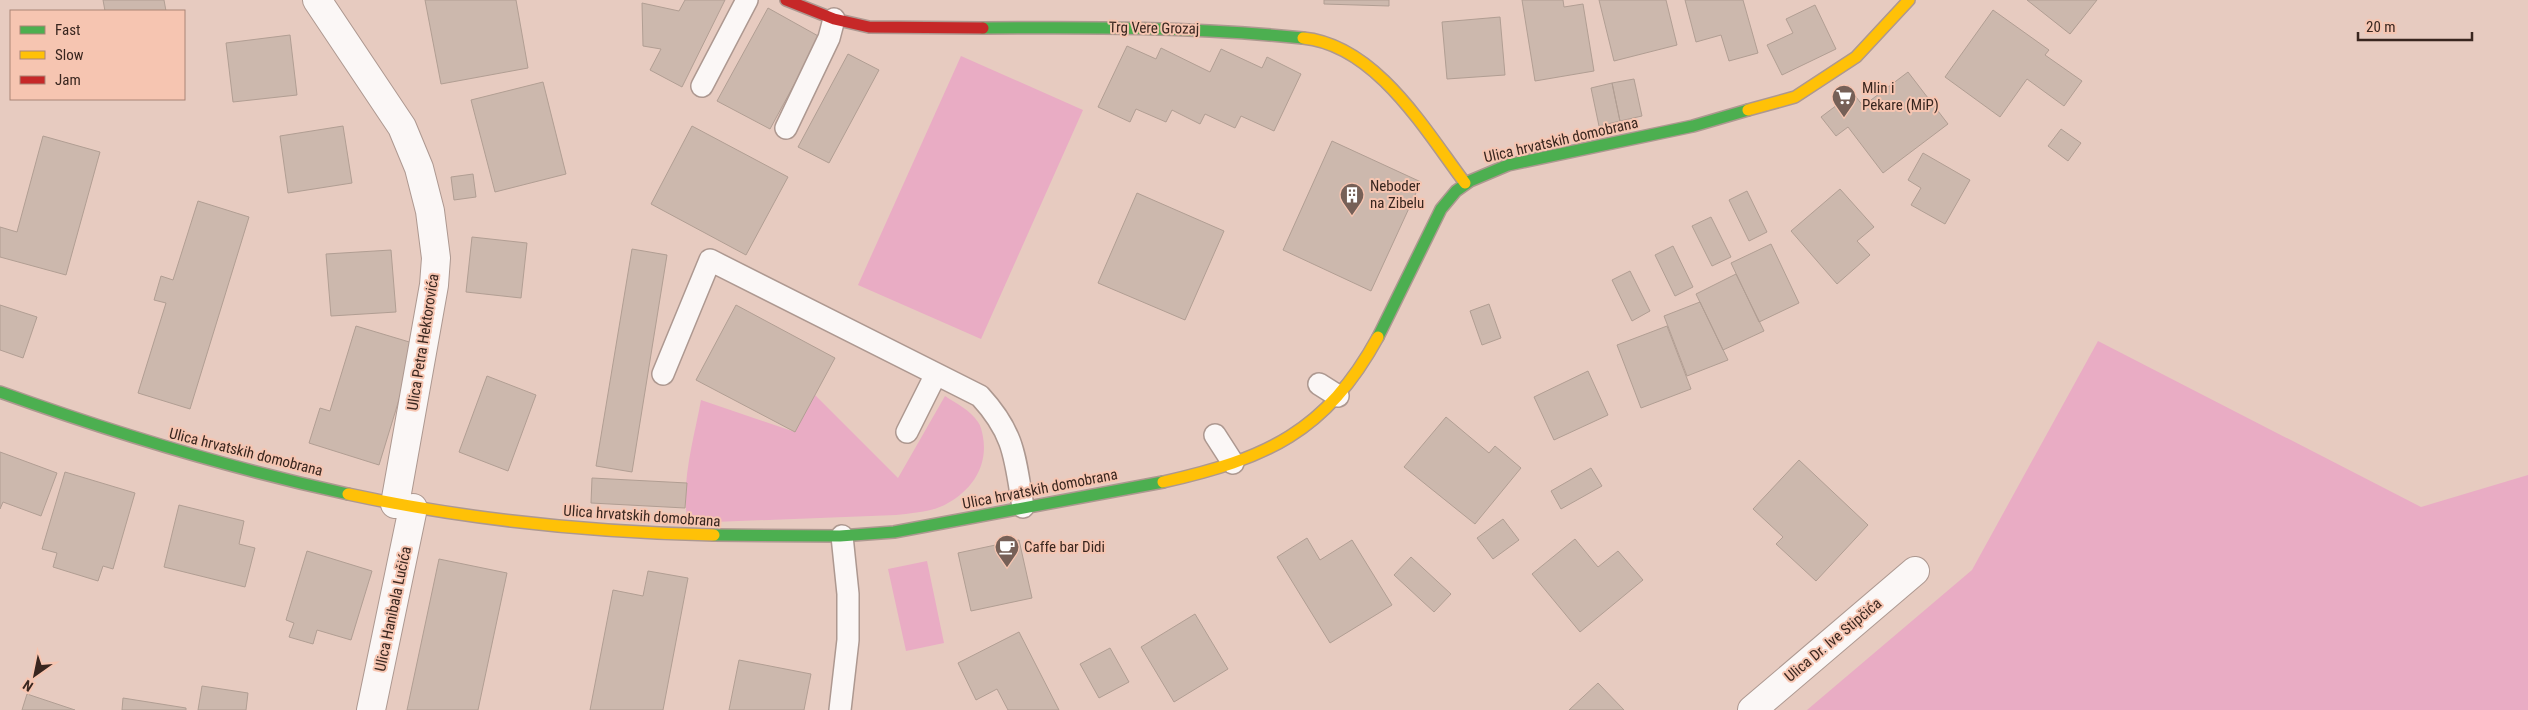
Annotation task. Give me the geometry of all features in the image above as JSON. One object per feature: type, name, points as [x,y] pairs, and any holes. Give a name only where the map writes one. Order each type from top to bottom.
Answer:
[{"type":"street","name":"Ulica Petra Hektorovića","points":[[317,0],[402,127],[419,168],[430,211],[436,258],[434,285],[404,506]]},
{"type":"street","name":"Trg Vere Grozaj","points":[[786,0],[834,19],[869,27],[1167,28],[1227,30],[1314,39],[1351,54],[1369,65],[1441,148],[1465,183]]},
{"type":"street","name":"Ulica hrvatskih domobrana","points":[[0,392],[103,429],[176,451],[256,472],[404,506],[475,517],[632,532],[699,536],[842,536],[869,535],[988,516],[1233,463],[1281,442],[1303,429],[1327,409],[1338,396],[1375,340],[1442,208],[1465,183],[1484,172],[1508,165],[1693,126],[1795,97],[1856,57],[1909,0]]},
{"type":"street","name":"Ulica Hanibala Lučića","points":[[371,710],[404,506]]},
{"type":"street","name":"Ulica Dr. Ive Stipčića","points":[[1752,710],[1915,571]]},
{"type":"lane","points":[[702,86],[747,0]]},
{"type":"lane","points":[[786,128],[829,38],[834,19]]},
{"type":"lane","points":[[663,374],[710,260],[980,396],[996,414],[1006,430],[1015,452],[1023,507]]},
{"type":"lane","points":[[907,432],[936,374]]},
{"type":"lane","points":[[1319,384],[1338,396]]},
{"type":"lane","points":[[1216,435],[1233,463]]},
{"type":"lane","points":[[840,710],[848,640],[848,594],[842,536]]},
{"type":"shaded area","points":[[961,56],[1083,110],[981,339],[858,285]]},
{"type":"shaded area","points":[[2098,341],[2421,507],[2528,475],[2528,710],[1807,710],[1972,570]]},
{"type":"shaded area","points":[[815,395],[898,478],[945,396],[967,411],[980,425],[984,447],[981,466],[977,475],[965,491],[957,497],[942,506],[923,512],[896,515],[688,523],[686,508],[687,477],[701,400],[795,432]]},
{"type":"shaded area","points":[[927,561],[944,643],[906,651],[888,569]]},
{"type":"building","points":[[103,0],[164,0],[166,10],[105,10]]},
{"type":"building","points":[[425,0],[516,0],[528,68],[441,84]]},
{"type":"building","points":[[685,0],[725,0],[682,87],[650,70],[661,49],[643,46],[642,3],[679,11]]},
{"type":"building","points":[[1324,0],[1389,0],[1389,6],[1324,4]]},
{"type":"building","points":[[1522,0],[1563,0],[1564,7],[1583,4],[1594,71],[1535,81]]},
{"type":"building","points":[[1599,0],[1666,0],[1677,45],[1614,61]]},
{"type":"building","points":[[1685,0],[1743,0],[1758,53],[1729,61],[1721,35],[1696,42]]},
{"type":"building","points":[[2027,0],[2097,0],[2070,34]]},
{"type":"building","points":[[1815,5],[1836,49],[1782,75],[1767,45],[1793,33],[1786,19]]},
{"type":"building","points":[[768,8],[820,37],[770,129],[717,101]]},
{"type":"building","points":[[1993,10],[2049,50],[2045,55],[2082,81],[2064,106],[2027,79],[2000,117],[1945,77]]},
{"type":"building","points":[[1500,17],[1505,75],[1447,79],[1442,22]]},
{"type":"building","points":[[290,35],[297,95],[233,102],[226,43]]},
{"type":"building","points":[[1127,46],[1156,59],[1161,48],[1210,72],[1221,49],[1262,68],[1267,57],[1301,74],[1274,131],[1241,116],[1235,128],[1205,114],[1200,124],[1172,110],[1166,122],[1136,109],[1130,122],[1098,107]]},
{"type":"building","points":[[848,54],[879,70],[829,163],[798,147]]},
{"type":"building","points":[[1908,72],[1948,124],[1883,173],[1848,127],[1836,136],[1821,117],[1853,93],[1863,106]]},
{"type":"building","points":[[1634,79],[1642,116],[1620,121],[1612,83]]},
{"type":"building","points":[[543,82],[566,174],[495,192],[471,100]]},
{"type":"building","points":[[1612,83],[1620,121],[1599,126],[1591,88]]},
{"type":"building","points":[[343,126],[352,183],[288,193],[280,136]]},
{"type":"building","points":[[692,126],[788,177],[746,255],[651,204]]},
{"type":"building","points":[[2061,129],[2081,143],[2068,161],[2048,146]]},
{"type":"building","points":[[43,136],[100,152],[66,275],[0,257],[0,227],[17,232]]},
{"type":"building","name":"Neboder na Zibelu","points":[[1332,141],[1421,182],[1371,291],[1283,250]]},
{"type":"building","points":[[1923,153],[1970,180],[1945,224],[1911,205],[1921,188],[1908,180]]},
{"type":"building","points":[[473,174],[476,197],[454,200],[451,177]]},
{"type":"building","points":[[1840,189],[1874,227],[1857,241],[1870,255],[1837,284],[1791,231]]},
{"type":"building","points":[[1747,191],[1767,232],[1749,241],[1729,200]]},
{"type":"building","points":[[1137,193],[1224,231],[1185,320],[1098,283]]},
{"type":"building","points":[[198,201],[249,217],[190,409],[138,393],[166,303],[154,300],[161,276],[173,280]]},
{"type":"building","points":[[1711,217],[1731,257],[1712,266],[1692,226]]},
{"type":"building","points":[[472,237],[527,243],[521,298],[466,292]]},
{"type":"building","points":[[1771,244],[1799,303],[1759,322],[1731,263]]},
{"type":"building","points":[[1673,246],[1693,287],[1675,296],[1655,255]]},
{"type":"building","points":[[632,249],[667,255],[632,472],[596,466]]},
{"type":"building","points":[[391,250],[396,312],[331,316],[326,254]]},
{"type":"building","points":[[1630,271],[1650,311],[1632,321],[1612,280]]},
{"type":"building","points":[[1736,274],[1764,331],[1723,350],[1696,294]]},
{"type":"building","points":[[1700,302],[1728,360],[1687,376],[1664,316]]},
{"type":"building","points":[[1489,304],[1501,338],[1482,345],[1470,311]]},
{"type":"building","points":[[0,305],[37,317],[23,358],[0,350]]},
{"type":"building","points":[[736,305],[835,358],[795,432],[696,380]]},
{"type":"building","points":[[356,326],[416,344],[379,465],[309,443],[320,408],[330,411]]},
{"type":"building","points":[[1667,326],[1691,389],[1641,408],[1617,345]]},
{"type":"building","points":[[1588,371],[1608,415],[1554,440],[1534,397]]},
{"type":"building","points":[[487,376],[536,395],[508,471],[459,452]]},
{"type":"building","points":[[1446,417],[1489,453],[1495,446],[1521,468],[1475,524],[1404,467]]},
{"type":"building","points":[[0,452],[57,473],[41,516],[3,502],[0,509]]},
{"type":"building","points":[[1799,460],[1868,525],[1816,581],[1776,544],[1783,537],[1753,509]]},
{"type":"building","points":[[1591,468],[1602,486],[1561,509],[1551,491]]},
{"type":"building","points":[[65,472],[135,493],[113,569],[103,566],[98,581],[53,567],[57,553],[42,549]]},
{"type":"building","points":[[592,478],[687,483],[685,508],[591,503]]},
{"type":"building","points":[[179,505],[244,521],[239,544],[255,548],[245,587],[164,567]]},
{"type":"building","points":[[1503,519],[1519,540],[1493,559],[1477,538]]},
{"type":"building","points":[[1307,538],[1320,560],[1352,540],[1392,605],[1330,643],[1277,557]]},
{"type":"building","points":[[1575,539],[1598,567],[1618,551],[1643,580],[1580,632],[1532,574]]},
{"type":"building","points":[[1019,540],[1032,598],[971,611],[958,553]]},
{"type":"building","points":[[307,551],[372,571],[351,640],[317,630],[313,644],[289,637],[294,623],[286,620]]},
{"type":"building","points":[[1411,557],[1451,594],[1434,612],[1394,575]]},
{"type":"building","points":[[439,559],[507,573],[478,710],[407,710]]},
{"type":"building","points":[[648,571],[688,578],[663,710],[590,710],[613,590],[643,596]]},
{"type":"building","points":[[1195,614],[1228,669],[1174,702],[1141,647]]},
{"type":"building","points":[[1019,632],[1059,710],[1008,710],[997,689],[976,700],[958,663]]},
{"type":"building","points":[[1110,648],[1129,682],[1099,698],[1080,664]]},
{"type":"building","points":[[739,660],[811,674],[804,710],[729,710]]},
{"type":"building","points":[[1598,683],[1624,710],[1569,710]]},
{"type":"building","points":[[202,686],[248,693],[246,710],[198,710]]},
{"type":"building","points":[[27,694],[75,710],[22,710]]},
{"type":"building","points":[[123,698],[186,708],[186,710],[122,710]]},
{"type":"traffic: fast","points":[[983,28],[1183,30],[1303,38]]},
{"type":"traffic: fast","points":[[1378,337],[1441,209],[1456,191],[1470,181],[1508,165],[1693,126],[1748,110]]},
{"type":"traffic: fast","points":[[0,392],[172,449],[259,473],[348,494]]},
{"type":"traffic: fast","points":[[714,535],[840,536],[894,532],[1163,482]]},
{"type":"traffic: slow","points":[[1748,110],[1795,97],[1856,57],[1909,0]]},
{"type":"traffic: slow","points":[[1303,38],[1329,44],[1353,56],[1376,73],[1415,116],[1465,183]]},
{"type":"traffic: slow","points":[[1163,482],[1233,463],[1263,451],[1290,436],[1314,419],[1337,397],[1358,370],[1378,337]]},
{"type":"traffic: slow","points":[[348,494],[484,518],[576,528],[714,535]]},
{"type":"traffic: jam","points":[[786,0],[834,19],[869,27],[983,28]]},
{"type":"place","name":"Mlin i Pekare (MiP)","points":[[1844,118]]},
{"type":"place","name":"Neboder na Zibelu","points":[[1352,216]]},
{"type":"place","name":"Caffe bar Didi","points":[[1007,568]]}]
